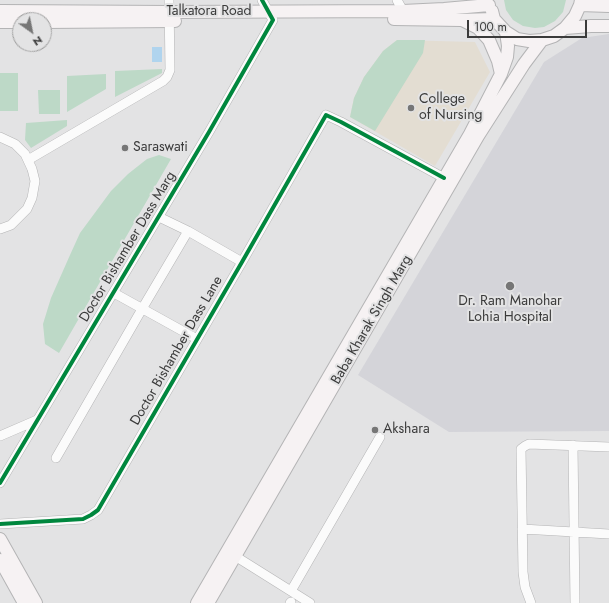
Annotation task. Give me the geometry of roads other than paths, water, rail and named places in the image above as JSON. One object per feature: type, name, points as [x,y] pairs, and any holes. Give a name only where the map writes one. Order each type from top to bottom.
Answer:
[{"type":"main road","name":"Talkatora Road","points":[[271,16],[403,11],[447,5],[490,2]]},
{"type":"main road","points":[[490,2],[494,19],[506,32],[517,39],[529,41],[542,40],[554,36],[565,28],[575,16],[580,3],[609,6]]},
{"type":"main road","name":"Talkatora Road","points":[[0,11],[169,16],[271,16],[461,20],[494,19]]},
{"type":"main road","name":"Talkatora Road","points":[[52,22],[169,16]]},
{"type":"main road","points":[[461,20],[478,28],[489,40],[498,61],[501,74]]},
{"type":"main road","points":[[0,22],[12,22]]},
{"type":"main road","points":[[565,28],[609,26]]},
{"type":"main road","name":"Baba Kharak Singh Marg","points":[[197,603],[470,134],[501,74],[507,57],[508,46],[506,32]]},
{"type":"main road","name":"Baba Kharak Singh Marg","points":[[208,603],[478,136],[524,64],[542,40]]},
{"type":"main road","points":[[0,539],[36,603]]},
{"type":"main road","points":[[0,560],[24,603]]},
{"type":"street","points":[[28,160],[163,81],[167,77],[170,70],[169,0]]},
{"type":"street","points":[[262,0],[271,16]]},
{"type":"street","points":[[397,0],[403,11]]},
{"type":"street","name":"Doctor Bishamber Dass Marg","points":[[0,483],[209,132],[271,16]]},
{"type":"street","name":"Doctor Bishamber Dass Lane","points":[[0,524],[83,519],[98,510],[326,115],[444,178]]},
{"type":"street","points":[[0,137],[15,144],[25,154],[32,169],[34,181],[32,198],[27,209],[10,225],[0,228]]},
{"type":"street","points":[[159,217],[188,231],[242,262]]},
{"type":"street","points":[[56,458],[188,231]]},
{"type":"street","points":[[114,292],[197,339]]},
{"type":"street","points":[[0,436],[37,420]]},
{"type":"street","points":[[291,591],[380,436]]},
{"type":"street","points":[[532,603],[525,587],[523,572],[521,449],[529,444],[609,447]]},
{"type":"street","points":[[573,445],[575,603]]},
{"type":"street","points":[[522,529],[609,534]]},
{"type":"street","points":[[235,556],[310,603]]},
{"type":"water","points":[[152,47],[162,47],[162,62],[152,62]]},
{"type":"place","name":"College of Nursing","points":[[411,108]]},
{"type":"place","name":"Saraswati","points":[[125,148]]},
{"type":"place","name":"Dr. Ram Manohar Lohia Hospital","points":[[510,286]]},
{"type":"place","name":"Akshara","points":[[375,430]]}]
